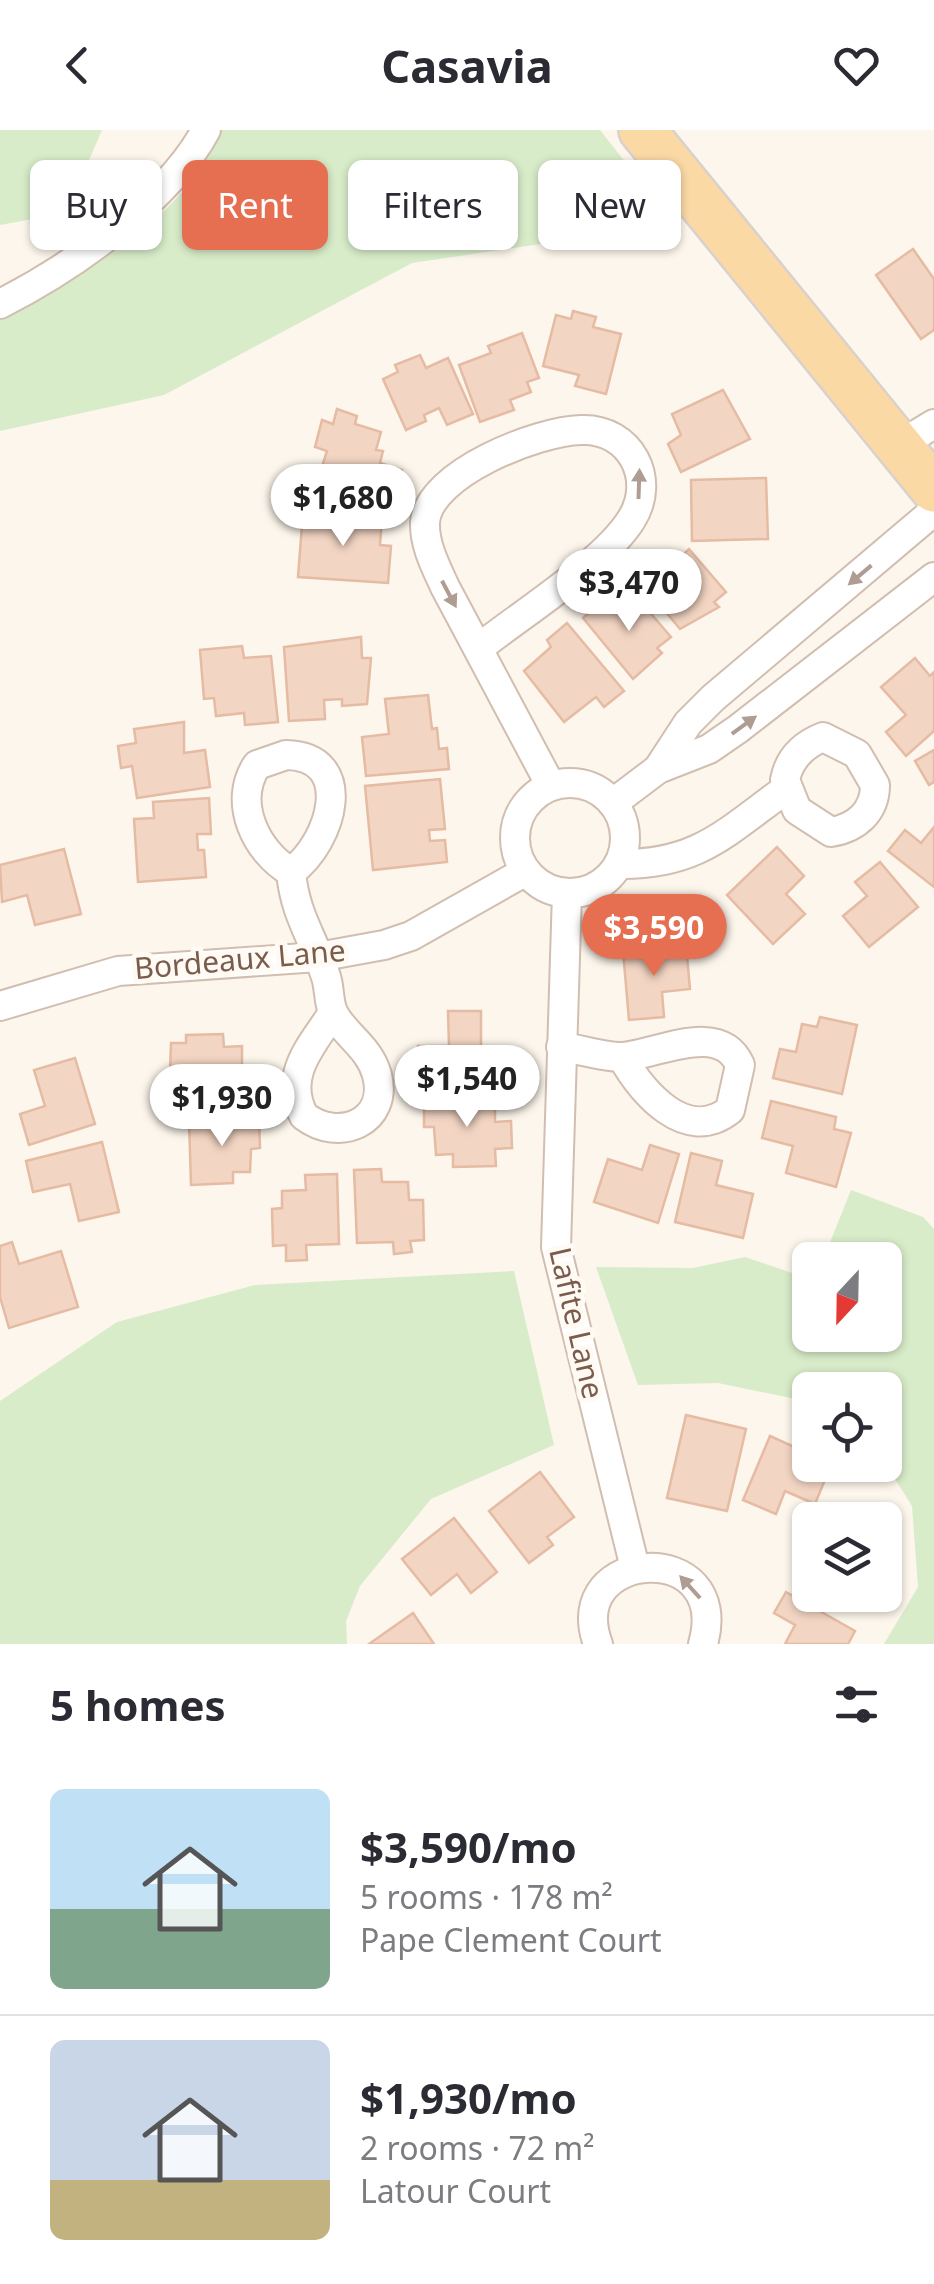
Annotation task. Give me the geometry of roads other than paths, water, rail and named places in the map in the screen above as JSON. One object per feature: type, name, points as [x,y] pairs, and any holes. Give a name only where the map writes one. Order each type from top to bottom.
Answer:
[{"type":"main road","points":[[642,130],[916,435],[934,489]]},
{"type":"street","points":[[0,304],[132,216],[188,160],[206,130]]},
{"type":"street","points":[[479,648],[629,523],[643,487],[642,472],[626,447],[612,437],[581,430],[544,438],[453,477],[434,496],[425,522],[430,554],[479,648],[551,786]]},
{"type":"street","points":[[658,769],[688,724],[713,698],[934,511]]},
{"type":"street","points":[[613,802],[658,769],[710,749],[934,578]]},
{"type":"street","points":[[582,783],[613,802],[626,833],[619,864],[601,884],[568,893],[538,883],[526,871],[514,838],[518,818],[537,793],[551,786],[582,783]]},
{"type":"street","points":[[619,864],[671,861],[695,854],[786,789]]},
{"type":"street","name":"Bordeaux Lane","points":[[0,1006],[137,968],[318,958],[411,936],[526,871]]},
{"type":"street","points":[[292,872],[302,928],[318,958],[333,1013]]},
{"type":"street","name":"Lafite Lane","points":[[568,893],[556,1247],[635,1568]]},
{"type":"street","points":[[560,1047],[622,1057]]},
{"type":"street","points":[[598,1644],[594,1614],[600,1594],[612,1580],[635,1568],[660,1566],[688,1580],[706,1613],[703,1644]]}]
